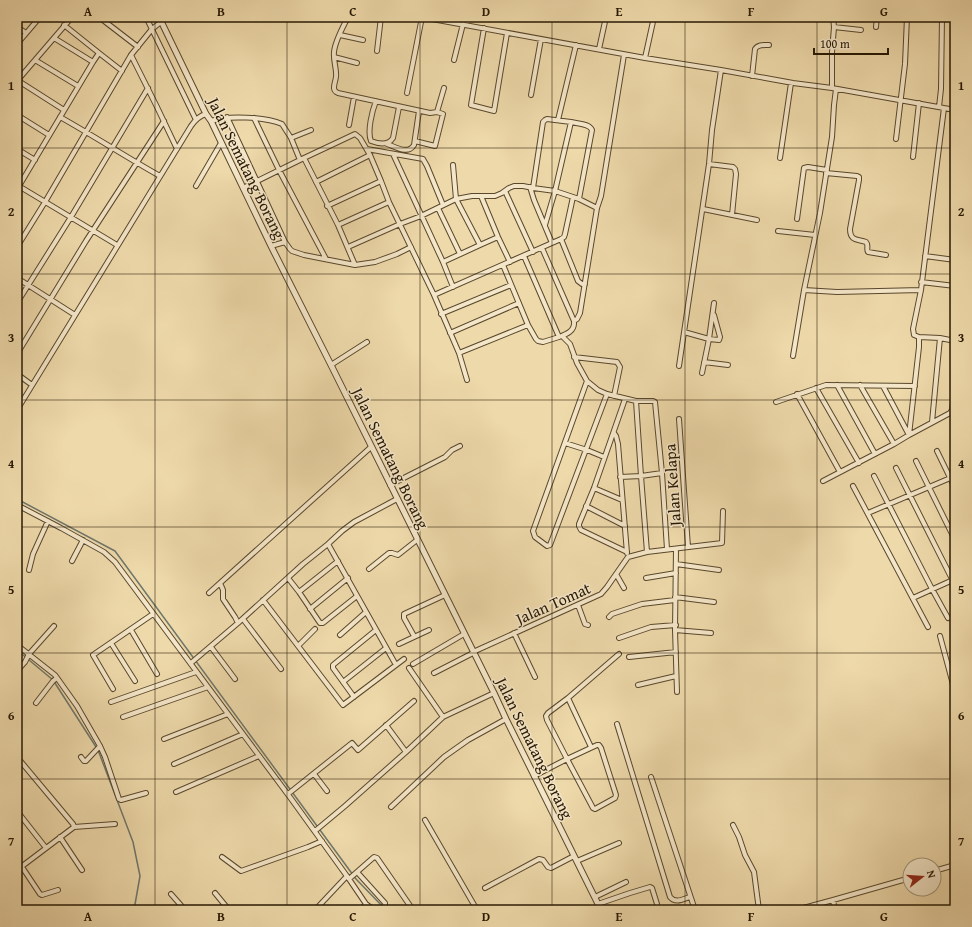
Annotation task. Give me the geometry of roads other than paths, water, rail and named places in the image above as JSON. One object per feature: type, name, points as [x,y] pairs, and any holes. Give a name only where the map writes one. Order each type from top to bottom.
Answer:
[{"type":"street","points":[[30,17],[36,21]]},
{"type":"street","points":[[17,44],[40,17]]},
{"type":"street","points":[[64,110],[17,80],[72,17]]},
{"type":"street","points":[[99,17],[138,48]]},
{"type":"street","points":[[146,17],[196,120]]},
{"type":"street","points":[[348,17],[334,50],[336,77],[333,89],[338,94],[419,111],[430,113],[437,112],[443,114],[435,146],[415,141]]},
{"type":"street","points":[[377,50],[382,17]]},
{"type":"street","points":[[407,93],[422,17],[624,55],[955,110]]},
{"type":"street","points":[[599,50],[606,17]]},
{"type":"street","points":[[645,58],[654,17]]},
{"type":"street","points":[[793,356],[804,290],[816,235],[832,137],[834,89],[832,52],[834,27],[833,17]]},
{"type":"street","points":[[876,27],[877,17]]},
{"type":"street","points":[[896,139],[905,64],[906,17]]},
{"type":"street","points":[[942,17],[941,107],[925,256],[913,329],[914,335],[919,337],[940,338],[955,341]]},
{"type":"street","points":[[17,247],[131,56],[160,19]]},
{"type":"street","name":"Jalan Sematang Borang","points":[[160,19],[206,114],[212,120],[221,143],[245,187],[371,447],[392,483],[417,540],[601,910]]},
{"type":"street","points":[[454,60],[463,24]]},
{"type":"street","points":[[64,25],[122,71]]},
{"type":"street","points":[[17,27],[26,33]]},
{"type":"street","points":[[834,27],[861,30]]},
{"type":"street","points":[[484,28],[471,105],[494,111],[507,33]]},
{"type":"street","points":[[340,35],[363,40]]},
{"type":"street","points":[[54,38],[93,62]]},
{"type":"street","points":[[531,95],[541,39]]},
{"type":"street","points":[[558,120],[576,45]]},
{"type":"street","points":[[752,76],[756,47],[760,45],[769,45]]},
{"type":"street","points":[[99,53],[18,185],[117,245]]},
{"type":"street","points":[[574,321],[580,313],[624,55]]},
{"type":"street","points":[[131,56],[177,148]]},
{"type":"street","points":[[334,57],[357,63]]},
{"type":"street","points":[[35,60],[78,86]]},
{"type":"street","points":[[679,366],[703,209],[720,70]]},
{"type":"street","points":[[780,158],[791,83]]},
{"type":"street","points":[[17,303],[71,217],[148,88]]},
{"type":"street","points":[[437,112],[444,88]]},
{"type":"street","points":[[349,125],[354,97]]},
{"type":"street","points":[[376,101],[371,119],[369,136],[371,141],[405,150],[412,148],[414,145],[419,111]]},
{"type":"street","points":[[913,157],[919,103]]},
{"type":"street","points":[[387,144],[393,138],[399,107]]},
{"type":"street","points":[[17,410],[177,148],[196,120],[202,115],[206,114]]},
{"type":"street","points":[[17,115],[49,135]]},
{"type":"street","points":[[60,117],[160,176]]},
{"type":"street","points":[[212,120],[221,118],[254,118],[282,124],[316,182],[356,265]]},
{"type":"street","points":[[227,118],[284,243],[292,251],[356,265],[375,262],[411,247]]},
{"type":"street","points":[[254,118],[279,170],[326,259]]},
{"type":"street","points":[[552,243],[534,200],[532,188],[543,122],[547,119],[588,125],[591,127],[592,130],[589,149],[579,199]]},
{"type":"street","points":[[17,354],[93,231],[164,121]]},
{"type":"street","points":[[545,225],[555,191],[571,122]]},
{"type":"street","points":[[291,138],[311,130]]},
{"type":"street","points":[[245,187],[355,134],[360,138],[370,155],[382,181],[389,202],[434,296],[459,353],[467,380]]},
{"type":"street","points":[[196,186],[221,143]]},
{"type":"street","points":[[17,149],[34,160]]},
{"type":"street","points":[[367,149],[423,159],[443,205]]},
{"type":"street","points":[[393,154],[453,287]]},
{"type":"street","points":[[316,182],[370,155]]},
{"type":"street","points":[[709,164],[733,167],[735,169],[736,174],[732,215]]},
{"type":"street","points":[[453,165],[456,199],[480,245]]},
{"type":"street","points":[[797,218],[804,168],[808,167],[859,177],[850,229],[851,236],[852,238],[866,242],[868,252],[886,255]]},
{"type":"street","points":[[327,206],[382,181]]},
{"type":"street","points":[[348,247],[421,216],[456,199],[472,196],[495,196],[514,186],[555,191],[579,199],[598,208]]},
{"type":"street","points":[[505,191],[533,252]]},
{"type":"street","points":[[481,196],[510,262]]},
{"type":"street","points":[[434,296],[562,239],[565,234],[572,197]]},
{"type":"street","points":[[338,225],[389,202]]},
{"type":"street","points":[[438,208],[460,254]]},
{"type":"street","points":[[703,209],[757,220]]},
{"type":"street","points":[[778,231],[816,235]]},
{"type":"street","points":[[17,236],[22,239]]},
{"type":"street","points":[[442,262],[498,237]]},
{"type":"street","points":[[562,239],[578,281],[585,284]]},
{"type":"street","points":[[273,246],[284,243]]},
{"type":"street","points":[[503,265],[528,325],[536,339],[543,342],[566,334],[573,329],[574,321],[542,248]]},
{"type":"street","points":[[524,256],[560,336],[570,344],[574,357],[587,382],[598,390],[607,394],[636,401],[652,401],[656,404],[667,549]]},
{"type":"street","points":[[925,256],[955,260]]},
{"type":"street","points":[[17,278],[75,315]]},
{"type":"street","points":[[921,282],[955,286]]},
{"type":"street","points":[[441,314],[511,285]]},
{"type":"street","points":[[804,290],[837,292],[920,290]]},
{"type":"street","points":[[450,333],[519,303]]},
{"type":"street","points":[[702,373],[714,303]]},
{"type":"street","points":[[684,332],[718,340],[720,337],[713,313]]},
{"type":"street","points":[[459,353],[528,325]]},
{"type":"street","points":[[909,435],[919,337]]},
{"type":"street","points":[[932,422],[940,338]]},
{"type":"street","points":[[331,365],[367,342]]},
{"type":"street","points":[[574,357],[617,362],[619,368],[614,396]]},
{"type":"street","points":[[704,362],[728,365]]},
{"type":"street","points":[[17,374],[32,384]]},
{"type":"street","points":[[587,382],[533,531],[535,538],[547,546],[550,545],[607,394]]},
{"type":"street","points":[[776,402],[826,385],[914,386]]},
{"type":"street","points":[[837,385],[875,454]]},
{"type":"street","points":[[860,385],[894,444]]},
{"type":"street","points":[[883,386],[909,435]]},
{"type":"street","points":[[823,481],[951,412],[955,387]]},
{"type":"street","points":[[816,388],[858,463]]},
{"type":"street","points":[[797,394],[840,472]]},
{"type":"street","points":[[625,399],[614,433],[579,526],[581,530],[626,552]]},
{"type":"street","points":[[636,401],[647,552]]},
{"type":"street","name":"Jalan Kelapa","points":[[679,421],[688,546]]},
{"type":"street","points":[[614,433],[617,439],[626,552],[628,557],[667,549],[722,543],[723,511]]},
{"type":"street","points":[[566,443],[604,457]]},
{"type":"street","points":[[392,483],[445,457],[452,450],[460,446]]},
{"type":"street","points":[[209,592],[371,447]]},
{"type":"street","points":[[938,451],[955,488]]},
{"type":"street","points":[[916,461],[955,540]]},
{"type":"street","points":[[896,468],[954,579],[955,585]]},
{"type":"street","points":[[620,477],[662,473]]},
{"type":"street","points":[[874,476],[948,618]]},
{"type":"street","points":[[868,513],[955,476]]},
{"type":"street","points":[[853,486],[928,627]]},
{"type":"street","points":[[594,488],[622,500]]},
{"type":"street","points":[[192,663],[342,531],[354,522],[398,499]]},
{"type":"street","points":[[17,505],[104,552],[114,562],[192,663],[196,672],[259,756],[289,793],[322,840],[352,875],[385,903],[383,909]]},
{"type":"street","points":[[586,506],[625,526]]},
{"type":"street","points":[[28,570],[32,554],[48,521]]},
{"type":"street","points":[[72,561],[83,540]]},
{"type":"street","points":[[369,569],[390,553],[398,555],[417,540]]},
{"type":"street","points":[[328,544],[396,665]]},
{"type":"street","points":[[676,548],[675,628],[677,692]]},
{"type":"street","name":"Jalan Tomat","points":[[434,673],[473,652],[601,594],[628,557]]},
{"type":"street","points":[[299,592],[338,561]]},
{"type":"street","points":[[676,564],[719,570]]},
{"type":"street","points":[[646,578],[676,573]]},
{"type":"street","points":[[616,574],[624,588]]},
{"type":"street","points":[[288,578],[320,623],[358,596]]},
{"type":"street","points":[[310,609],[348,578]]},
{"type":"street","points":[[912,598],[954,579]]},
{"type":"street","points":[[220,583],[223,590],[223,599],[238,623]]},
{"type":"street","points":[[414,636],[404,618],[404,614],[445,595]]},
{"type":"street","points":[[609,617],[612,614],[642,604],[675,599],[714,602]]},
{"type":"street","points":[[263,600],[343,705],[404,659]]},
{"type":"street","points":[[578,605],[585,624],[588,626]]},
{"type":"street","points":[[340,635],[366,612]]},
{"type":"street","points":[[113,689],[94,656],[95,654],[153,614]]},
{"type":"street","points":[[243,619],[281,669]]},
{"type":"street","points":[[17,671],[54,626]]},
{"type":"street","points":[[619,638],[651,627],[675,628],[711,633]]},
{"type":"street","points":[[298,646],[315,629]]},
{"type":"street","points":[[131,630],[157,674]]},
{"type":"street","points":[[354,697],[333,668],[333,665],[376,630]]},
{"type":"street","points":[[399,644],[429,630]]},
{"type":"street","points":[[514,633],[535,677]]},
{"type":"street","points":[[413,664],[464,634]]},
{"type":"street","points":[[940,636],[955,692]]},
{"type":"street","points":[[111,643],[135,681]]},
{"type":"street","points":[[17,645],[55,675],[55,679],[77,706],[98,748],[106,757],[120,800],[146,793]]},
{"type":"street","points":[[211,647],[235,679]]},
{"type":"street","points":[[343,682],[386,648]]},
{"type":"street","points":[[629,657],[676,652]]},
{"type":"street","points":[[534,776],[567,759],[591,747],[599,745],[616,795],[615,798],[596,809],[593,808],[567,759],[547,720],[546,716],[619,654]]},
{"type":"street","points":[[409,668],[443,717]]},
{"type":"street","points":[[111,702],[196,672]]},
{"type":"street","points":[[638,685],[676,676]]},
{"type":"street","points":[[36,703],[55,679]]},
{"type":"street","points":[[123,717],[208,687]]},
{"type":"street","points":[[316,830],[406,752],[443,717],[494,693]]},
{"type":"street","points":[[568,698],[591,747]]},
{"type":"street","points":[[289,793],[352,743],[358,750],[414,702]]},
{"type":"street","points":[[164,739],[228,714]]},
{"type":"street","points":[[391,807],[444,757],[463,743],[506,719]]},
{"type":"street","points":[[617,724],[670,897],[676,901],[690,897]]},
{"type":"street","points":[[386,725],[406,752]]},
{"type":"street","points":[[174,764],[243,734]]},
{"type":"street","points":[[81,757],[84,761],[86,761],[98,748]]},
{"type":"street","points":[[176,792],[259,756]]},
{"type":"street","points":[[17,757],[74,827]]},
{"type":"street","points":[[314,774],[327,791]]},
{"type":"street","points":[[651,777],[695,910]]},
{"type":"street","points":[[17,812],[46,848]]},
{"type":"street","points":[[425,820],[477,910]]},
{"type":"street","points":[[20,868],[74,827],[115,824]]},
{"type":"street","points":[[733,825],[745,855],[754,872],[759,910]]},
{"type":"street","points":[[60,837],[82,870]]},
{"type":"street","points":[[222,857],[241,871],[302,849],[322,840]]},
{"type":"street","points":[[485,888],[539,859],[543,860],[549,868],[551,868],[619,843]]},
{"type":"street","points":[[315,910],[352,875],[374,857],[377,858],[413,910]]},
{"type":"street","points":[[17,863],[40,894],[42,895],[58,890]]},
{"type":"street","points":[[942,869],[955,865]]},
{"type":"street","points":[[352,875],[366,904],[374,910]]},
{"type":"street","points":[[796,910],[902,880]]},
{"type":"street","points":[[595,897],[626,882]]},
{"type":"street","points":[[598,904],[650,887],[652,888],[657,904]]},
{"type":"street","points":[[215,893],[229,910]]},
{"type":"street","points":[[171,894],[185,910]]},
{"type":"street","points":[[833,900],[835,910]]},
{"type":"street","points":[[361,910],[366,904]]},
{"type":"waterway","points":[[17,499],[115,551],[356,879],[386,910]]},
{"type":"waterway","points":[[17,650],[53,680],[98,750],[133,842],[140,876],[134,910]]}]
